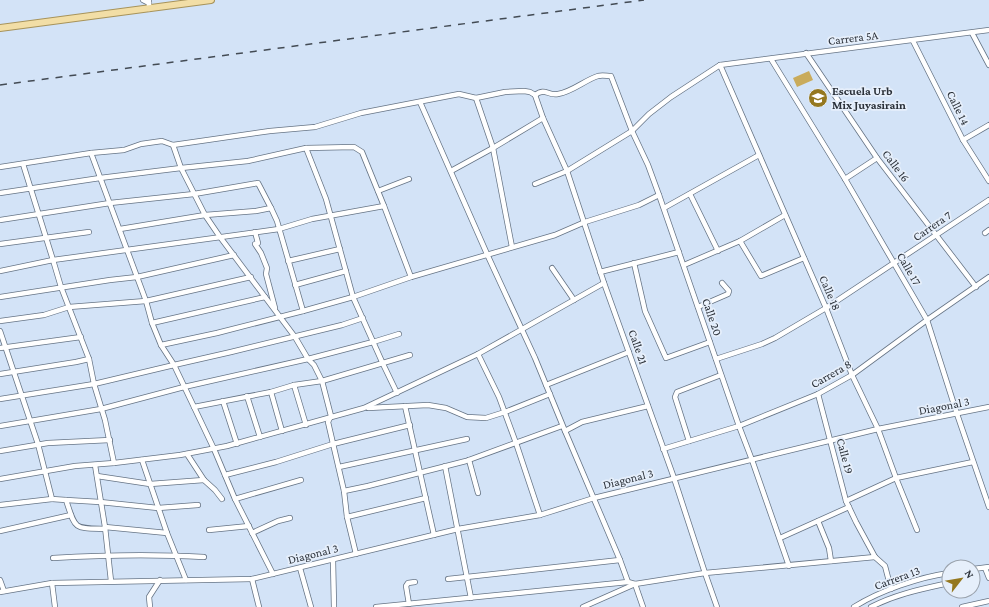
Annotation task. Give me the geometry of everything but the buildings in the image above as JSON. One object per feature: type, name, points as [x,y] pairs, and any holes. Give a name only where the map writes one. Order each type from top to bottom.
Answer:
[{"type":"main road","points":[[0,28],[149,4],[211,0]]},
{"type":"street","points":[[143,0],[149,4]]},
{"type":"street","name":"Carrera 5A","points":[[720,65],[989,30]]},
{"type":"street","points":[[972,33],[989,65]]},
{"type":"street","name":"Calle 14","points":[[913,41],[963,140],[989,181]]},
{"type":"street","name":"Calle 16","points":[[806,53],[877,158],[935,236],[976,287]]},
{"type":"street","name":"Calle 17","points":[[771,59],[845,180],[927,320],[989,507]]},
{"type":"street","points":[[535,184],[567,171],[632,131],[649,114],[671,97],[720,65]]},
{"type":"street","name":"Calle 18","points":[[720,65],[826,308],[852,375],[878,429],[917,530]]},
{"type":"street","name":"Calle 20","points":[[535,95],[541,91],[550,94],[560,94],[600,75],[611,76],[664,208],[721,375],[789,566]]},
{"type":"street","points":[[0,167],[91,153],[124,150],[141,144],[162,141],[173,145],[270,130],[315,127],[361,113],[459,94],[476,98],[505,92],[524,91],[535,95]]},
{"type":"street","name":"Calle 21","points":[[535,95],[543,118],[567,171],[585,222],[600,272],[674,478],[704,573],[717,607]]},
{"type":"street","points":[[476,98],[493,148],[512,247]]},
{"type":"street","points":[[420,102],[522,329],[628,582]]},
{"type":"street","points":[[451,171],[543,118]]},
{"type":"street","points":[[963,140],[989,125]]},
{"type":"street","points":[[173,145],[182,168],[205,215],[295,337],[308,359],[314,365],[322,381],[332,416],[328,422],[339,467],[347,517],[356,554]]},
{"type":"street","points":[[0,193],[100,178],[248,161],[306,148],[354,147],[362,152],[411,277]]},
{"type":"street","points":[[306,148],[326,200],[353,297],[383,364],[398,393]]},
{"type":"street","points":[[91,153],[128,250],[152,323],[161,345],[174,364],[214,449],[235,499],[273,574]]},
{"type":"street","points":[[664,208],[759,155]]},
{"type":"street","points":[[845,180],[877,158]]},
{"type":"street","points":[[23,164],[61,287],[89,358],[94,384],[110,440],[114,463]]},
{"type":"street","points":[[378,191],[409,179]]},
{"type":"street","points":[[0,220],[110,203],[194,194],[258,183],[271,208],[279,229],[303,311]]},
{"type":"street","points":[[690,194],[718,251]]},
{"type":"street","points":[[161,345],[217,333],[353,297],[411,277],[555,234],[585,222],[639,204],[659,195]]},
{"type":"street","name":"Carrera 7","points":[[716,359],[762,344],[775,338],[826,308],[989,200]]},
{"type":"street","points":[[0,271],[53,260],[279,229],[312,219],[384,206]]},
{"type":"street","points":[[120,229],[205,215],[256,211],[271,208]]},
{"type":"street","points":[[684,264],[740,241],[785,215]]},
{"type":"street","points":[[0,244],[89,232]]},
{"type":"street","points":[[255,232],[258,243],[255,244],[261,253],[267,268],[266,274],[275,310]]},
{"type":"street","points":[[740,241],[761,276],[804,258]]},
{"type":"street","points":[[288,261],[340,249]]},
{"type":"street","points":[[600,272],[679,252]]},
{"type":"street","points":[[0,297],[137,277],[234,255]]},
{"type":"street","points":[[634,263],[645,311],[666,358],[710,342]]},
{"type":"street","points":[[552,268],[574,300]]},
{"type":"street","points":[[295,285],[346,271]]},
{"type":"street","points":[[0,321],[44,315],[69,307],[146,301],[250,277]]},
{"type":"street","name":"Carrera 8","points":[[663,449],[739,426],[818,394],[852,375],[927,320],[988,279]]},
{"type":"street","points":[[0,479],[75,466],[142,460],[214,449],[237,444],[364,408],[478,354],[604,283]]},
{"type":"street","points":[[698,307],[728,294],[729,291],[722,283]]},
{"type":"street","points":[[152,323],[265,297]]},
{"type":"street","points":[[0,399],[94,384],[174,364],[295,337],[363,318]]},
{"type":"street","points":[[0,331],[38,444],[52,499]]},
{"type":"street","points":[[0,426],[101,409],[184,387],[308,359],[399,334]]},
{"type":"street","points":[[0,348],[81,337]]},
{"type":"street","points":[[546,385],[629,352]]},
{"type":"street","points":[[478,354],[499,397],[540,515]]},
{"type":"street","points":[[194,407],[322,381],[410,355]]},
{"type":"street","points":[[0,374],[76,362],[89,358]]},
{"type":"street","points":[[689,441],[676,396],[677,392],[721,375]]},
{"type":"street","points":[[294,386],[306,425]]},
{"type":"street","points":[[271,392],[282,431]]},
{"type":"street","points":[[364,408],[428,405],[446,408],[467,417],[486,418],[550,394]]},
{"type":"street","name":"Calle 19","points":[[818,394],[846,500],[875,557],[884,566],[891,589]]},
{"type":"street","points":[[247,396],[260,437]]},
{"type":"street","points":[[223,401],[237,444]]},
{"type":"street","points":[[405,406],[434,535]]},
{"type":"street","points":[[564,431],[582,422],[648,406]]},
{"type":"street","name":"Diagonal 3","points":[[2,592],[52,583],[252,579],[458,529],[540,515],[594,498],[878,429],[989,407]]},
{"type":"street","points":[[225,475],[276,462],[333,444],[410,426]]},
{"type":"street","points":[[344,491],[469,460],[562,426]]},
{"type":"street","points":[[339,467],[467,439]]},
{"type":"street","points":[[0,451],[38,444],[110,440]]},
{"type":"street","points":[[187,454],[204,480],[215,490],[222,500]]},
{"type":"street","points":[[142,460],[167,533],[186,580]]},
{"type":"street","points":[[469,460],[478,492]]},
{"type":"street","points":[[846,500],[896,478],[973,462]]},
{"type":"street","points":[[95,465],[105,528],[111,581]]},
{"type":"street","points":[[445,466],[471,598]]},
{"type":"street","points":[[97,476],[150,484],[204,480]]},
{"type":"street","points":[[235,499],[301,480]]},
{"type":"street","points":[[347,517],[426,498]]},
{"type":"street","points":[[0,505],[52,499],[158,508],[198,505]]},
{"type":"street","points":[[66,500],[74,523],[78,527],[84,529],[105,528],[167,533]]},
{"type":"street","points":[[780,538],[849,507]]},
{"type":"street","points":[[0,531],[71,515]]},
{"type":"street","points":[[252,533],[278,521],[290,518]]},
{"type":"street","points":[[818,521],[829,548],[831,561]]},
{"type":"street","points":[[209,530],[249,526]]},
{"type":"street","points":[[52,558],[108,555],[176,555],[204,557]]},
{"type":"street","points":[[583,607],[635,584],[704,573],[875,557]]},
{"type":"street","points":[[333,560],[334,607]]},
{"type":"street","points":[[448,580],[620,560]]},
{"type":"street","points":[[987,567],[989,578]]},
{"type":"street","points":[[300,568],[311,607]]},
{"type":"street","name":"Carrera 13","points":[[854,607],[891,589],[941,574]]},
{"type":"street","points":[[252,579],[259,607]]},
{"type":"street","points":[[0,580],[2,592]]},
{"type":"street","points":[[150,607],[149,597],[160,580]]},
{"type":"street","points":[[409,604],[406,586],[408,583],[415,582]]},
{"type":"street","points":[[376,607],[399,606],[628,582],[635,584]]},
{"type":"street","points":[[52,583],[55,607]]},
{"type":"street","points":[[635,584],[644,607]]},
{"type":"street","points":[[871,607],[900,594],[941,585]]},
{"type":"street","points":[[962,607],[989,601]]},
{"type":"shaded area","points":[[809,71],[813,80],[797,87],[793,78]]},
{"type":"railway","points":[[0,85],[644,0]]},
{"type":"place","name":"Escuela Urb Mix Juyasirain","points":[[818,98]]}]
